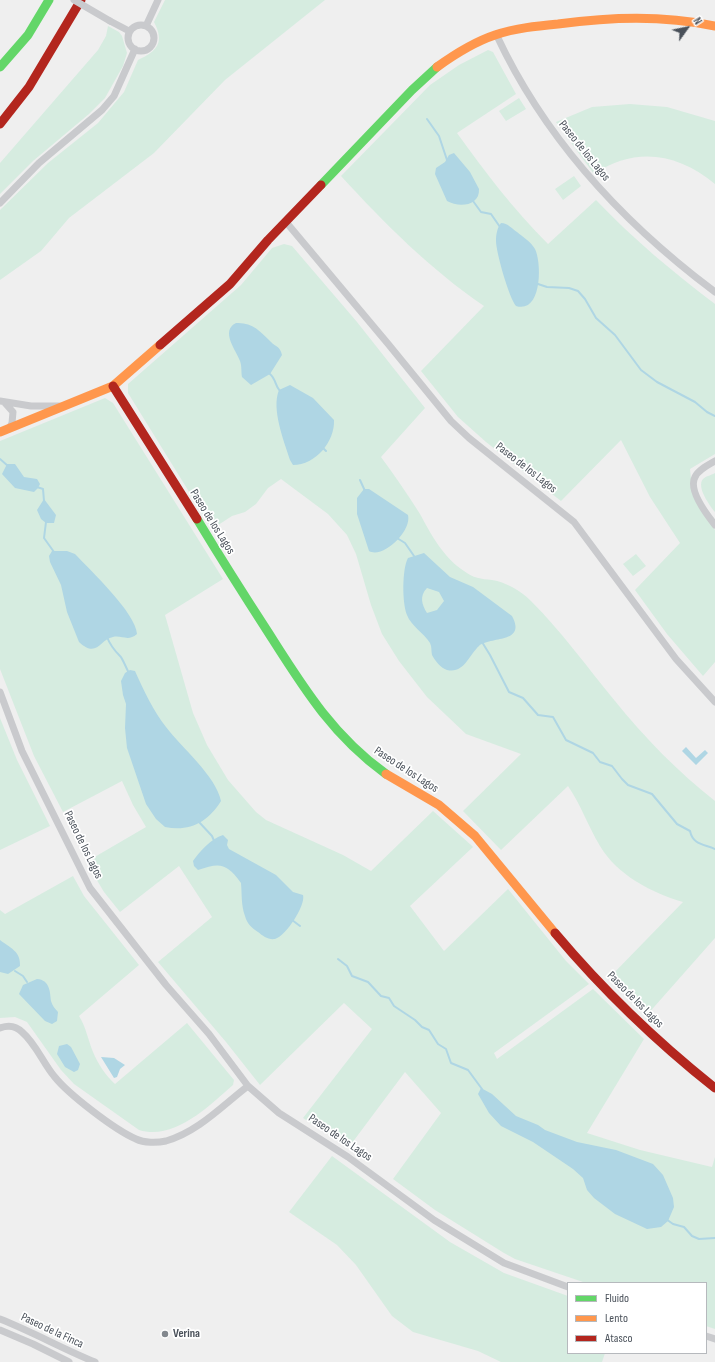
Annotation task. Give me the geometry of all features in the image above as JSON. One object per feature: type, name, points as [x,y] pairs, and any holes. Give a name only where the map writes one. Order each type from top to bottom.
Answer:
[{"type":"main road","points":[[0,67],[28,35],[49,0]]},
{"type":"main road","points":[[0,124],[30,87],[81,0]]},
{"type":"main road","points":[[4,431],[114,386],[218,296],[420,80],[459,54],[488,38],[512,30],[590,20],[674,18],[715,26]]},
{"type":"main road","points":[[0,111],[27,81],[51,50]]},
{"type":"main road","name":"Paseo de los Lagos","points":[[114,386],[305,692],[330,725],[370,762],[389,775],[433,800],[459,820],[584,967],[676,1057],[715,1088]]},
{"type":"street","points":[[74,0],[129,31]]},
{"type":"street","points":[[146,26],[158,0]]},
{"type":"street","points":[[138,25],[146,26],[153,35],[152,43],[143,50],[135,49],[128,42],[129,31],[138,25]]},
{"type":"street","name":"Paseo de los Lagos","points":[[497,36],[528,95],[576,162],[650,239],[715,292]]},
{"type":"street","points":[[0,203],[39,163],[102,110],[114,96],[135,49]]},
{"type":"street","name":"Paseo de los Lagos","points":[[286,222],[390,344],[451,421],[469,438],[574,522],[672,654],[715,702]]},
{"type":"street","points":[[2,402],[31,406],[64,406]]},
{"type":"street","points":[[2,402],[13,412],[12,423],[4,431]]},
{"type":"street","points":[[715,461],[698,473],[694,479],[695,492],[698,499],[715,525]]},
{"type":"street","name":"Paseo de los Lagos","points":[[0,692],[22,751],[90,888],[166,985],[209,1034],[248,1086],[279,1113],[348,1157],[434,1220],[504,1263],[567,1287]]},
{"type":"street","points":[[0,1028],[10,1026],[22,1032],[64,1087],[124,1133],[137,1140],[148,1142],[166,1140],[189,1130],[207,1120],[248,1086]]},
{"type":"street","name":"Paseo de la Finca","points":[[0,1319],[35,1334],[63,1349],[95,1362]]},
{"type":"street","name":"Paseo de la Finca","points":[[0,1330],[69,1362]]},
{"type":"green space","points":[[165,0],[325,0],[225,80],[154,153],[69,218],[41,251],[0,280],[0,210],[48,163],[98,123],[124,92],[138,60],[145,57],[157,46],[159,36],[154,22]]},
{"type":"green space","points":[[108,26],[119,32],[122,36],[127,53],[123,66],[105,98],[89,114],[33,161],[0,194],[0,163],[98,50],[106,36]]},
{"type":"green space","points":[[488,50],[493,52],[516,94],[457,133],[523,218],[548,244],[596,200],[654,255],[715,304],[715,454],[690,469],[692,485],[698,501],[715,530],[715,662],[703,676],[667,634],[635,590],[680,543],[650,497],[621,440],[561,501],[486,442],[458,417],[421,371],[484,306],[445,277],[409,245],[341,176],[430,85],[459,65]]},
{"type":"green space","points":[[519,98],[526,109],[506,121],[499,111]]},
{"type":"green space","points":[[630,104],[667,107],[715,121],[715,184],[686,165],[656,157],[625,159],[609,165],[594,174],[556,122],[592,107]]},
{"type":"green space","points":[[574,176],[581,186],[563,200],[555,189]]},
{"type":"green space","points":[[284,244],[292,246],[357,322],[425,408],[381,457],[411,500],[444,553],[467,573],[474,577],[503,583],[518,590],[527,597],[553,625],[650,741],[688,778],[715,801],[715,938],[647,1015],[609,978],[683,902],[659,894],[636,882],[616,866],[600,846],[568,786],[501,850],[463,811],[521,754],[466,734],[427,697],[399,661],[382,634],[371,605],[356,554],[347,535],[328,514],[281,479],[268,488],[256,504],[245,512],[232,516],[212,529],[128,393],[128,384],[241,285],[272,248]]},
{"type":"green space","points":[[105,398],[113,403],[223,579],[165,615],[193,713],[207,745],[228,780],[256,812],[266,820],[343,855],[371,871],[433,811],[473,847],[410,906],[444,951],[508,889],[566,961],[589,984],[494,1053],[497,1059],[593,989],[644,1039],[587,1133],[640,1150],[712,1167],[715,1157],[715,1329],[707,1326],[707,1282],[583,1282],[515,1259],[435,1210],[393,1179],[441,1113],[405,1072],[349,1147],[303,1118],[372,1029],[344,1003],[260,1085],[226,1042],[158,962],[212,917],[179,866],[120,912],[104,892],[86,862],[146,827],[133,805],[122,781],[63,812],[34,756],[0,669],[0,441]]},
{"type":"green space","points":[[715,473],[715,512],[704,496],[701,482],[706,477]]},
{"type":"green space","points":[[636,554],[646,566],[633,576],[623,564]]},
{"type":"green space","points":[[0,718],[17,760],[50,826],[0,850]]},
{"type":"green space","points":[[73,876],[84,896],[139,965],[79,1016],[95,1056],[105,1074],[115,1084],[187,1023],[234,1080],[233,1085],[213,1102],[190,1120],[178,1126],[165,1131],[152,1132],[139,1130],[74,1084],[61,1070],[27,1022],[15,1017],[0,1018],[0,910],[5,914]]},
{"type":"green space","points":[[332,1156],[450,1242],[504,1273],[567,1296],[567,1354],[605,1354],[602,1362],[501,1362],[478,1351],[413,1332],[392,1316],[356,1265],[337,1245],[289,1212]]},
{"type":"water","points":[[454,153],[470,172],[479,189],[476,199],[468,204],[463,205],[447,201],[435,174],[436,168],[445,162],[449,155]]},
{"type":"water","points":[[501,223],[508,225],[529,242],[535,249],[539,265],[538,286],[531,302],[525,306],[516,306],[503,275],[496,241],[497,232]]},
{"type":"water","points":[[236,323],[247,324],[255,328],[279,348],[282,355],[270,374],[251,385],[242,377],[241,363],[230,341],[229,331],[231,326]]},
{"type":"water","points":[[290,385],[313,398],[334,420],[331,436],[328,443],[322,450],[309,461],[293,465],[279,425],[276,406],[279,390]]},
{"type":"water","points":[[7,464],[15,464],[24,477],[37,479],[40,484],[38,488],[34,492],[15,488],[2,474]]},
{"type":"water","points":[[364,489],[369,489],[408,515],[406,528],[401,536],[382,551],[369,551],[357,514],[357,498]]},
{"type":"water","points":[[44,499],[56,515],[54,523],[46,523],[41,519],[37,510]]},
{"type":"water","points":[[52,551],[67,551],[75,554],[121,604],[135,625],[137,634],[131,638],[109,638],[98,647],[90,649],[79,642],[67,612],[61,585],[50,562],[49,556]]},
{"type":"water","points":[[424,553],[450,577],[473,587],[512,616],[515,631],[505,638],[484,643],[479,646],[462,667],[453,670],[443,668],[436,662],[432,655],[430,643],[411,623],[405,610],[403,586],[408,558]],"holes":[[[427,588],[439,592],[444,601],[437,610],[427,613],[422,600],[424,591]]]},
{"type":"water","points":[[130,670],[135,671],[149,700],[162,721],[206,772],[218,792],[221,801],[210,815],[198,824],[182,828],[165,827],[156,819],[146,804],[127,748],[125,728],[126,704],[121,681],[125,673]]},
{"type":"water","points":[[686,747],[696,758],[705,750],[708,753],[696,765],[682,751]]},
{"type":"water","points":[[223,835],[228,840],[227,845],[229,849],[276,875],[293,892],[303,895],[301,906],[294,920],[279,937],[275,939],[268,938],[248,924],[243,908],[241,883],[231,871],[222,866],[211,866],[198,870],[194,866],[193,861],[202,849],[214,839]]},
{"type":"water","points":[[0,940],[17,953],[20,961],[20,966],[8,974],[0,972]]},
{"type":"water","points":[[37,979],[47,984],[50,990],[51,1002],[58,1012],[57,1021],[52,1024],[45,1021],[19,994],[23,985]]},
{"type":"water","points":[[67,1044],[71,1047],[80,1064],[78,1070],[74,1072],[65,1067],[57,1054],[59,1046]]},
{"type":"water","points":[[101,1057],[114,1058],[125,1065],[120,1069],[117,1077],[114,1078]]},
{"type":"water","points":[[481,1088],[492,1094],[516,1116],[538,1125],[545,1130],[577,1142],[616,1150],[653,1164],[663,1175],[673,1198],[674,1207],[668,1221],[661,1227],[647,1229],[615,1214],[594,1198],[587,1190],[583,1178],[573,1169],[533,1142],[501,1126],[489,1113],[478,1094]]},
{"type":"waterway","points":[[427,119],[439,136],[447,160]]},
{"type":"waterway","points":[[473,201],[481,212],[491,214],[500,227]]},
{"type":"waterway","points":[[538,284],[547,287],[569,288],[578,291],[585,299],[596,318],[615,335],[641,370],[657,382],[695,402],[707,412],[715,416]]},
{"type":"waterway","points":[[270,374],[280,391]]},
{"type":"waterway","points":[[322,447],[326,451]]},
{"type":"waterway","points":[[0,459],[8,466]]},
{"type":"waterway","points":[[360,480],[365,491]]},
{"type":"waterway","points":[[37,487],[43,489],[44,501]]},
{"type":"waterway","points":[[46,522],[44,538],[54,552]]},
{"type":"waterway","points":[[397,538],[405,543],[414,556]]},
{"type":"waterway","points":[[107,637],[112,647],[122,659],[129,673]]},
{"type":"waterway","points":[[482,642],[509,692],[523,698],[538,715],[553,717],[566,740],[593,753],[600,762],[612,766],[628,785],[652,794],[677,824],[690,831],[691,836],[696,842],[715,849]]},
{"type":"waterway","points":[[199,822],[212,836],[215,843]]},
{"type":"waterway","points":[[292,920],[300,926]]},
{"type":"waterway","points":[[338,959],[347,966],[352,976],[368,982],[381,996],[389,998],[394,1006],[415,1020],[422,1027],[429,1030],[438,1044],[446,1049],[451,1063],[468,1070],[482,1089]]},
{"type":"waterway","points":[[15,971],[23,976],[27,982]]},
{"type":"waterway","points":[[666,1219],[673,1224],[684,1227],[692,1236],[699,1239],[715,1238]]},
{"type":"traffic: fast","points":[[0,67],[28,35],[49,0]]},
{"type":"traffic: fast","points":[[321,185],[412,90],[437,67]]},
{"type":"traffic: fast","points":[[197,519],[306,691],[334,726],[350,743],[386,774]]},
{"type":"traffic: slow","points":[[437,67],[480,41],[503,33],[526,28],[597,20],[636,18],[676,20],[715,26]]},
{"type":"traffic: slow","points":[[0,432],[113,386],[160,345]]},
{"type":"traffic: slow","points":[[386,774],[439,805],[475,836],[555,933]]},
{"type":"traffic: jam","points":[[0,124],[29,87],[81,0]]},
{"type":"traffic: jam","points":[[160,345],[230,284],[268,240],[321,185]]},
{"type":"traffic: jam","points":[[113,386],[197,519]]},
{"type":"traffic: jam","points":[[555,933],[592,975],[631,1015],[715,1088]]},
{"type":"place","name":"Verina","points":[[165,1334]]}]
